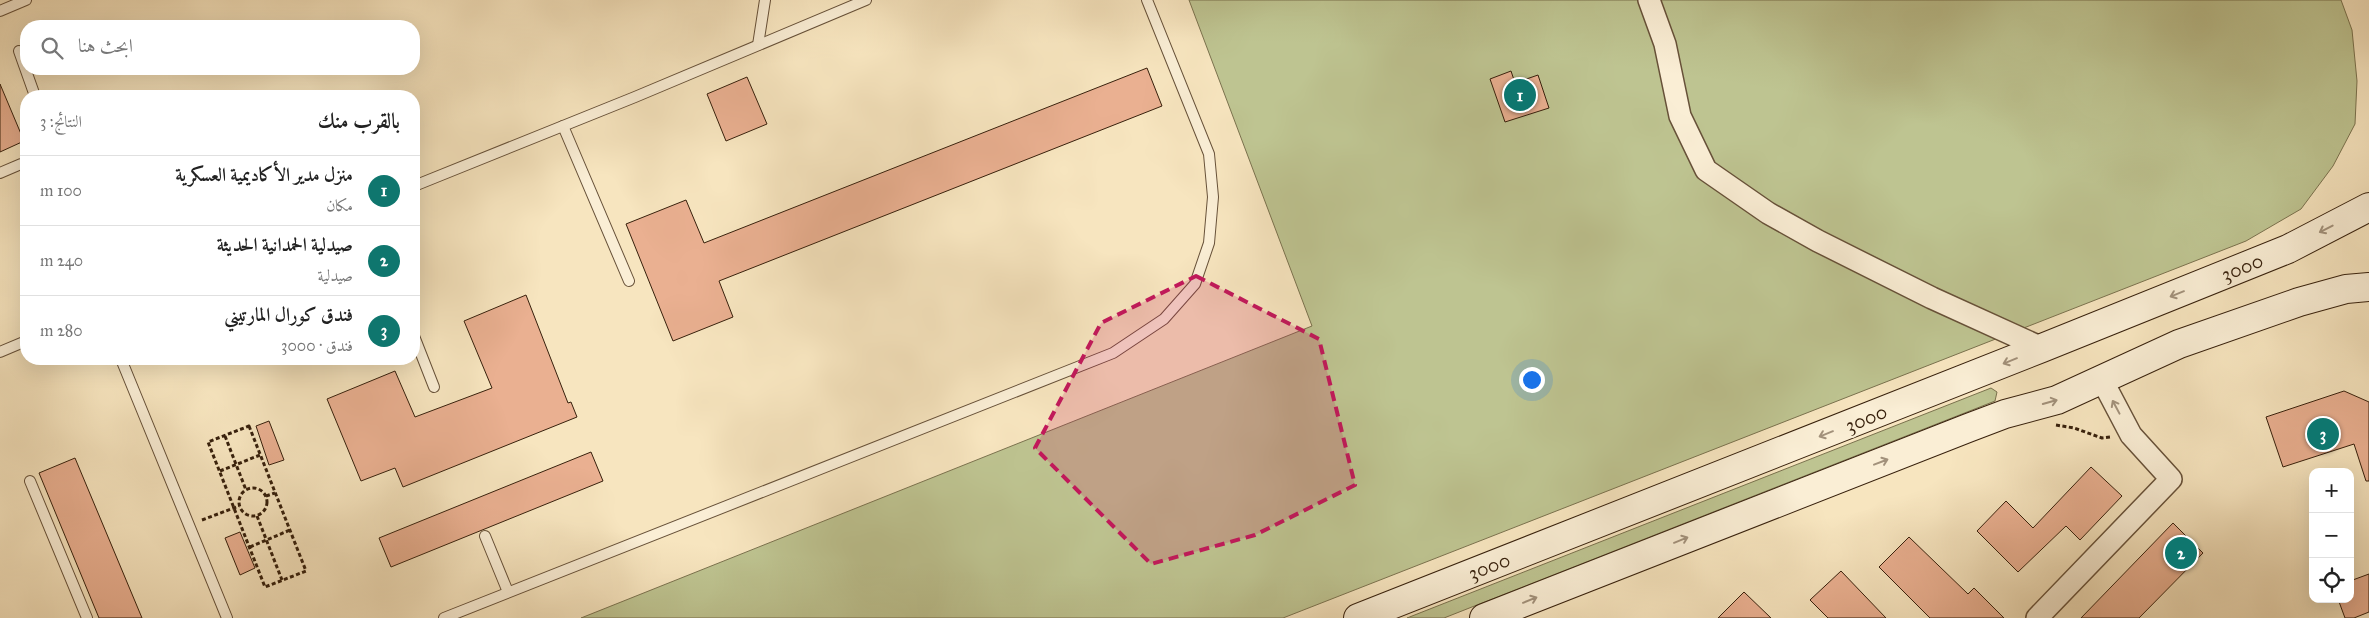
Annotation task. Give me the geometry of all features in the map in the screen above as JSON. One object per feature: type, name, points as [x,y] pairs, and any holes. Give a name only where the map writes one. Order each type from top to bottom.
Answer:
[{"type":"street","points":[[1648,0],[1664,44],[1680,116],[1706,170],[1768,213],[1818,241],[1932,298],[2042,348]]},
{"type":"street","name":"3000","points":[[1358,618],[2288,249],[2369,207]]},
{"type":"street","points":[[1484,618],[1968,428],[2006,414],[2057,400],[2101,378],[2179,344],[2299,302],[2346,289],[2369,287]]},
{"type":"street","points":[[2037,618],[2171,479],[2131,435],[2101,378]]},
{"type":"lane","points":[[0,10],[26,0]]},
{"type":"lane","points":[[758,46],[764,0]]},
{"type":"lane","points":[[420,184],[866,0]]},
{"type":"lane","points":[[444,618],[1113,352],[1164,319],[1195,284],[1209,243],[1213,197],[1209,154],[1147,0]]},
{"type":"lane","points":[[27,75],[33,90]]},
{"type":"lane","points":[[563,126],[629,281]]},
{"type":"lane","points":[[0,173],[20,164]]},
{"type":"lane","points":[[0,352],[20,344]]},
{"type":"lane","points":[[420,351],[434,387]]},
{"type":"lane","points":[[123,365],[227,618]]},
{"type":"lane","points":[[30,481],[87,618]]},
{"type":"lane","points":[[485,536],[508,592]]},
{"type":"path","points":[[249,426],[260,455],[306,571],[265,587],[208,442],[249,426]]},
{"type":"path","points":[[225,436],[246,490]]},
{"type":"path","points":[[220,471],[260,455]]},
{"type":"path","points":[[255,488],[266,496],[267,506],[258,516],[244,514],[239,506],[240,496],[246,490],[255,488]]},
{"type":"path","points":[[266,496],[275,493]]},
{"type":"path","points":[[189,525],[239,506]]},
{"type":"path","points":[[258,516],[282,580]]},
{"type":"path","points":[[250,547],[290,530]]},
{"type":"highlighted area","points":[[1196,276],[1319,339],[1355,485],[1255,535],[1151,564],[1035,448],[1101,323]]},
{"type":"green space","points":[[1189,0],[2341,0],[2352,30],[2357,81],[2355,124],[2333,166],[2301,209],[2246,241],[1283,618],[581,618],[1312,326]]},
{"type":"green space","points":[[1991,388],[1997,392],[1995,401],[1444,618],[1407,618]]},
{"type":"building","points":[[1147,68],[1162,106],[719,281],[733,317],[673,341],[626,224],[686,200],[704,243]]},
{"type":"building","points":[[1511,71],[1515,83],[1538,75],[1549,108],[1505,122],[1490,79]]},
{"type":"building","points":[[747,77],[767,124],[726,141],[707,94]]},
{"type":"building","points":[[0,84],[20,132],[20,143],[0,152]]},
{"type":"building","points":[[526,295],[568,403],[571,402],[577,417],[403,487],[395,468],[361,481],[327,399],[395,371],[415,417],[492,388],[464,321]]},
{"type":"building","points":[[2344,391],[2369,402],[2369,481],[2366,481],[2354,444],[2283,467],[2266,417]]},
{"type":"building","points":[[269,421],[284,460],[269,465],[256,426]]},
{"type":"building","points":[[591,452],[603,481],[391,567],[379,538]]},
{"type":"building","points":[[75,458],[142,618],[99,618],[39,473]]},
{"type":"building","points":[[2091,467],[2122,496],[2080,540],[2066,526],[2018,572],[1977,531],[2006,501],[2033,528]]},
{"type":"building","points":[[2173,523],[2203,553],[2139,618],[2081,618]]},
{"type":"building","points":[[240,532],[255,568],[240,575],[225,538]]},
{"type":"building","points":[[1909,537],[1968,594],[1974,588],[2004,618],[1930,618],[1879,567]]},
{"type":"building","points":[[1841,571],[1886,618],[1828,618],[1810,600]]},
{"type":"building","points":[[2369,574],[2369,612],[2354,618],[2345,618],[2339,603],[2354,603],[2354,580]]},
{"type":"building","points":[[1744,592],[1771,618],[1718,618]]},
{"type":"place","name":"منزل مدير الأكاديمية العسكرية","points":[[1520,95]]},
{"type":"place","name":"فندق كورال المارتيني","points":[[2323,434]]},
{"type":"place","name":"صيدلية الحمدانية الحديثة","points":[[2181,553]]}]
